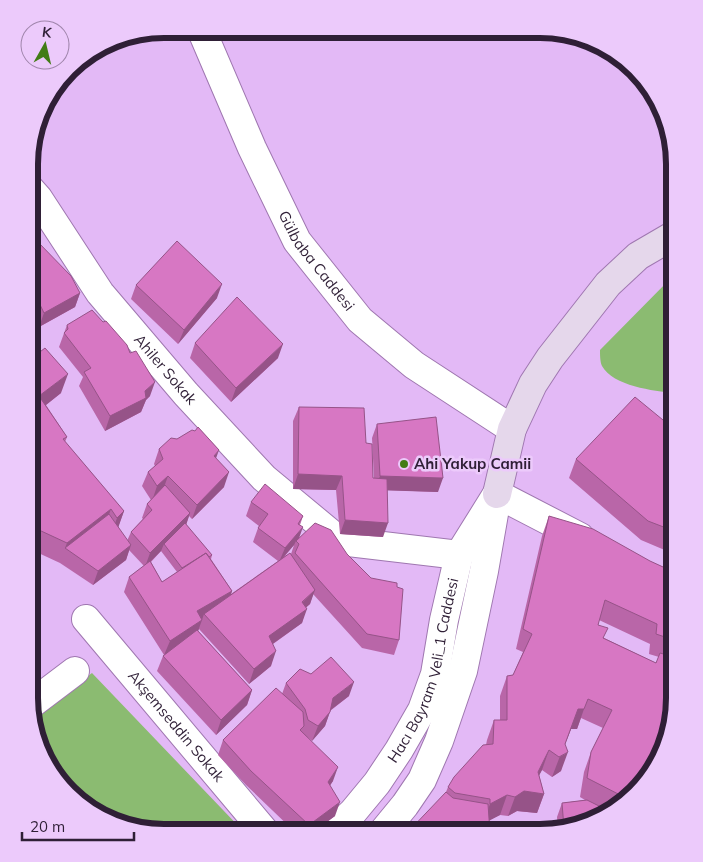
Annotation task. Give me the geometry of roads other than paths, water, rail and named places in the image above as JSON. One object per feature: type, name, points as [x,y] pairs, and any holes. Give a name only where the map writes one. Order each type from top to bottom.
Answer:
[{"type":"street","name":"Gülbaba Caddesi","points":[[205,38],[252,148],[297,242],[360,320],[414,365],[512,429]]},
{"type":"street","name":"Ahiler Sokak","points":[[38,198],[100,293],[186,394],[264,478],[340,541],[460,555]]},
{"type":"street","name":"Hacı Bayram Veli_1 Caddesi","points":[[389,824],[422,780],[445,724],[463,670],[484,571],[497,494],[512,429],[533,384],[550,358],[608,284],[638,256],[666,240]]},
{"type":"street","name":"Hacı Bayram Veli_1 Caddesi","points":[[340,824],[377,783],[422,710],[435,674],[444,620],[460,555],[497,494]]},
{"type":"street","points":[[497,494],[603,549]]},
{"type":"street","name":"Akşemseddin Sokak","points":[[86,619],[258,824]]},
{"type":"street","points":[[38,699],[75,671]]},
{"type":"place","name":"Ahi Yakup Camii","points":[[404,464]]}]
